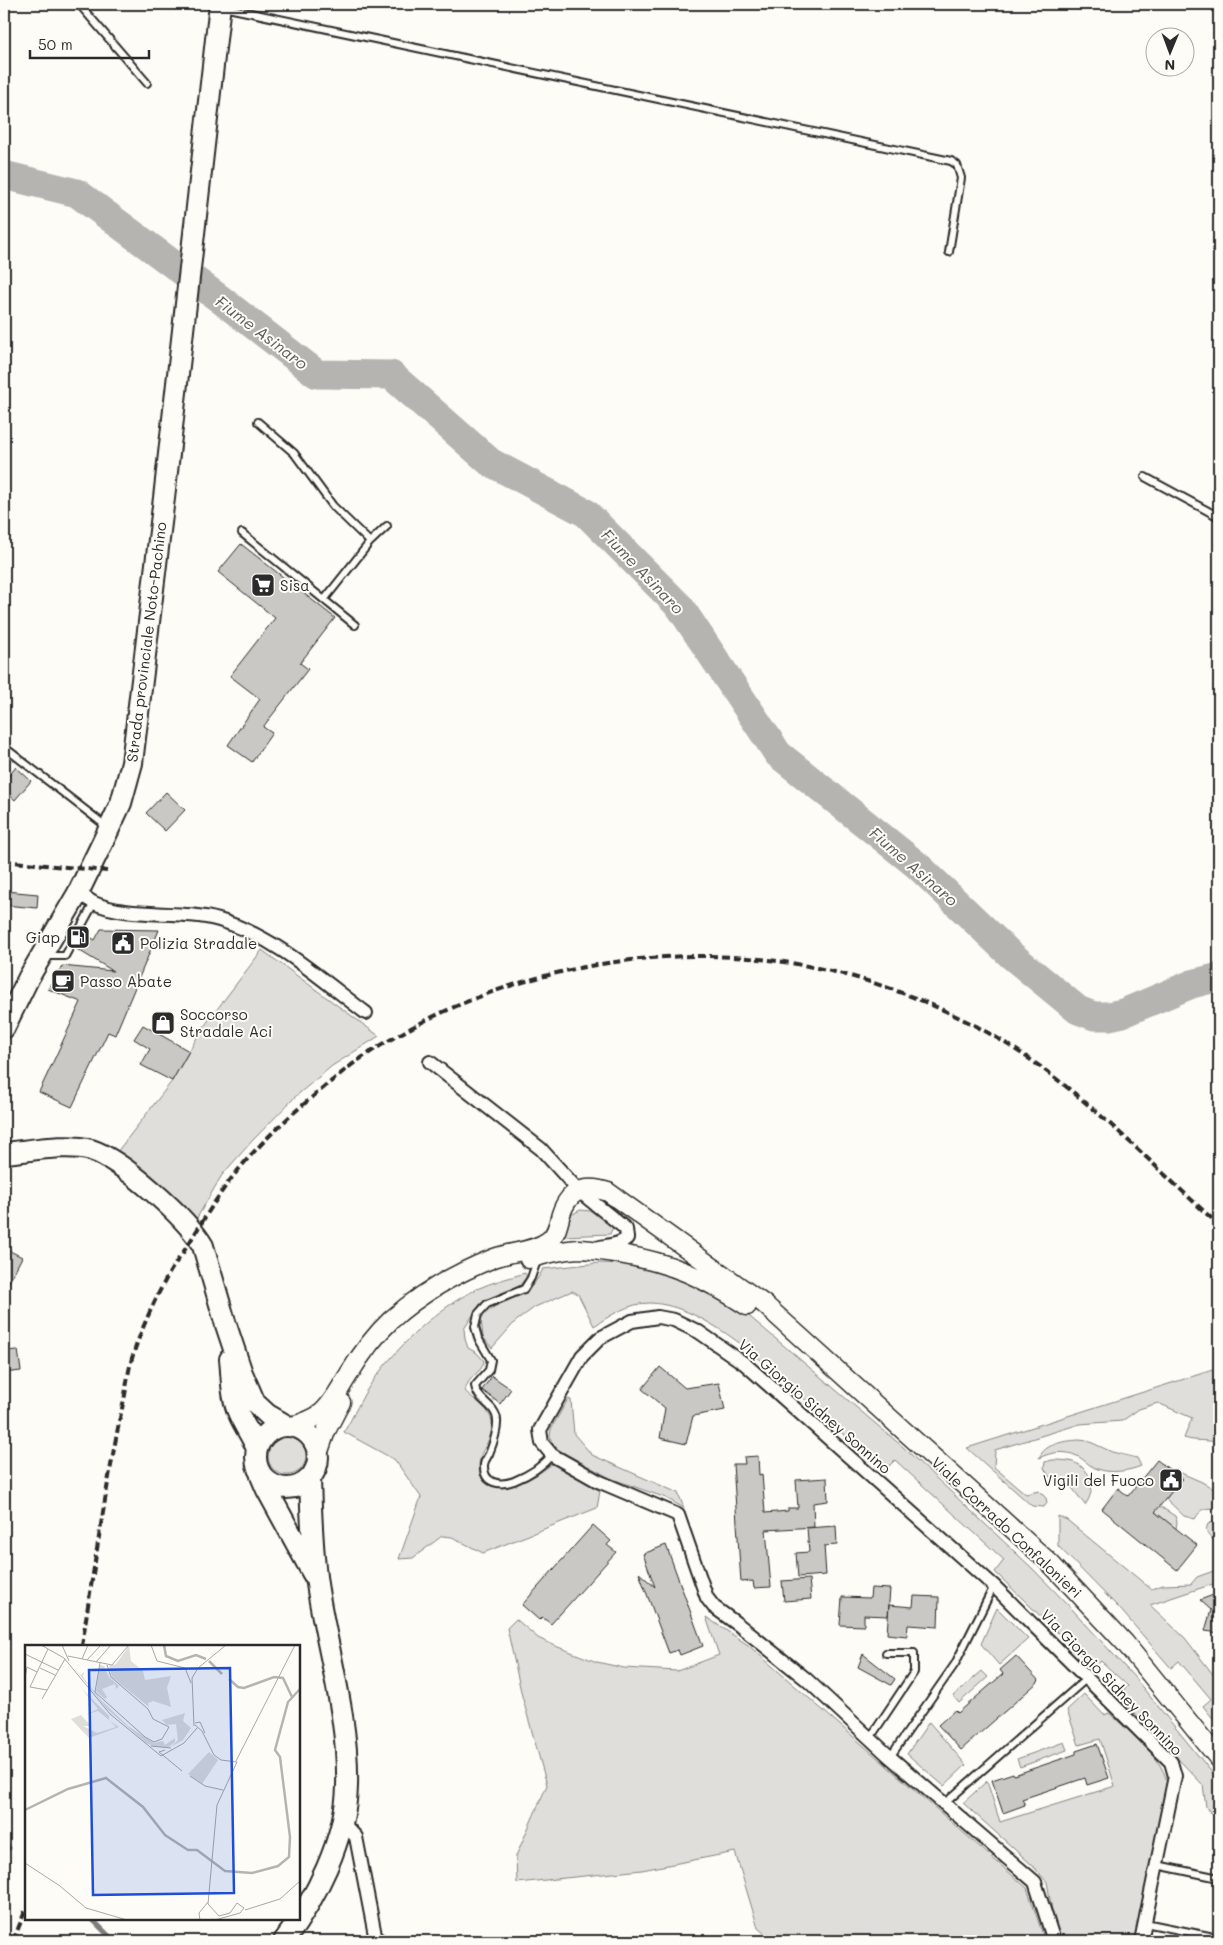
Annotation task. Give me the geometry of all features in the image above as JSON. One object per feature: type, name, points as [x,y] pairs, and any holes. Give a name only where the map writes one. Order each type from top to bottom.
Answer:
[{"type":"main road","name":"Strada provinciale Noto-Pachino","points":[[4,1028],[41,956],[86,898],[109,829],[121,803],[135,743],[220,5]]},
{"type":"main road","points":[[4,1153],[75,1148],[91,1150],[107,1158],[156,1195],[197,1236],[208,1262],[242,1373],[255,1403],[268,1416],[305,1432],[314,1441],[318,1454]]},
{"type":"main road","points":[[317,1582],[259,1472],[256,1461],[257,1449],[261,1440],[268,1432],[277,1428],[290,1426],[322,1413],[372,1340],[391,1320],[415,1301],[450,1277],[496,1257],[537,1247],[549,1240],[556,1233],[562,1211],[570,1197],[579,1191],[588,1188],[608,1192],[764,1304],[842,1374]]},
{"type":"main road","points":[[259,1472],[267,1481],[277,1487],[289,1488],[300,1485],[310,1478],[316,1466],[326,1431],[340,1403],[379,1345],[418,1310],[454,1286],[498,1268],[562,1251],[581,1249],[612,1253],[662,1263],[694,1275],[723,1290],[755,1311],[842,1374]]},
{"type":"main road","points":[[226,1325],[234,1400],[239,1415],[252,1436],[257,1449]]},
{"type":"main road","name":"Viale Corrado Confalonieri","points":[[842,1374],[1050,1563],[1124,1643],[1219,1759]]},
{"type":"main road","points":[[300,1918],[311,1902],[328,1866],[342,1822],[347,1787],[344,1732],[317,1582],[310,1478]]},
{"type":"main road","points":[[284,1941],[299,1920]]},
{"type":"street","points":[[86,898],[115,910],[190,914],[217,919],[239,926],[295,960],[366,1013]]},
{"type":"street","points":[[430,1062],[541,1149],[579,1191],[626,1228],[628,1238],[616,1245],[581,1249]]},
{"type":"street","name":"Via Giorgio Sidney Sonnino","points":[[552,1455],[542,1443],[540,1430],[582,1356],[600,1338],[632,1321],[658,1317],[674,1320],[699,1332],[745,1364],[994,1586],[1171,1762],[1175,1776],[1141,1941]]},
{"type":"street","points":[[552,1455],[598,1481],[678,1515],[707,1598],[714,1607],[806,1679],[890,1757],[1035,1882],[1054,1941]]},
{"type":"street","points":[[342,1822],[356,1837],[375,1935],[380,1941]]},
{"type":"lane","points":[[79,4],[147,82]]},
{"type":"lane","points":[[220,5],[951,161],[957,165],[961,178],[949,252]]},
{"type":"lane","points":[[258,422],[294,454],[333,506],[370,542]]},
{"type":"lane","points":[[1145,477],[1219,517]]},
{"type":"lane","points":[[324,600],[370,542],[387,526]]},
{"type":"lane","points":[[242,533],[354,625]]},
{"type":"lane","points":[[4,747],[109,829]]},
{"type":"lane","points":[[538,1256],[531,1278],[524,1289],[488,1304],[478,1314],[475,1327],[478,1338],[491,1360],[490,1370],[475,1386],[476,1393],[493,1409],[497,1419],[496,1431],[484,1464],[485,1474],[490,1481],[498,1484],[507,1484],[526,1477],[544,1465],[552,1455]]},
{"type":"lane","points":[[890,1757],[955,1664],[994,1586]]},
{"type":"lane","points":[[870,1738],[914,1672],[914,1653],[886,1653]]},
{"type":"lane","points":[[944,1804],[1086,1679]]},
{"type":"lane","points":[[1157,1864],[1219,1878]]},
{"type":"lane","points":[[1145,1923],[1219,1938]]},
{"type":"shaded area","points":[[262,950],[379,1036],[332,1066],[296,1096],[222,1175],[194,1223],[117,1152],[172,1081],[202,1029]]},
{"type":"shaded area","points":[[580,1210],[591,1211],[613,1227],[610,1234],[565,1236],[571,1215]]},
{"type":"shaded area","points":[[599,1263],[627,1264],[658,1270],[699,1285],[743,1311],[903,1447],[1032,1568],[1134,1677],[1219,1781],[1219,1823],[1206,1807],[1203,1785],[1118,1696],[1128,1686],[1101,1661],[1094,1668],[995,1572],[1004,1560],[895,1460],[884,1471],[777,1374],[715,1326],[671,1306],[650,1303],[628,1307],[594,1326],[578,1294],[572,1291],[535,1307],[515,1322],[492,1348],[483,1337],[481,1319],[486,1313],[526,1291],[536,1281],[543,1269]]},
{"type":"shaded area","points":[[525,1273],[527,1277],[518,1287],[480,1304],[464,1329],[468,1348],[477,1353],[484,1361],[481,1369],[469,1381],[465,1391],[487,1410],[492,1424],[491,1434],[480,1458],[479,1468],[481,1477],[487,1484],[492,1486],[512,1486],[540,1473],[552,1464],[600,1491],[597,1508],[483,1553],[452,1537],[442,1536],[413,1558],[399,1559],[421,1497],[395,1460],[344,1432],[372,1382],[419,1329],[447,1307],[477,1289]]},
{"type":"shaded area","points":[[1219,1368],[1219,1443],[1184,1438],[1192,1418],[1158,1403],[1139,1409],[1122,1421],[1080,1424],[995,1450],[994,1467],[1026,1494],[1039,1491],[1046,1498],[1047,1503],[1044,1507],[1032,1506],[967,1448]]},
{"type":"shaded area","points":[[568,1399],[571,1400],[574,1434],[592,1455],[678,1493],[684,1508],[666,1498],[610,1478],[559,1450],[552,1443],[551,1429]]},
{"type":"shaded area","points":[[287,1437],[300,1443],[306,1456],[300,1469],[287,1475],[274,1469],[268,1456],[274,1443]]},
{"type":"shaded area","points":[[1088,1441],[1112,1452],[1137,1458],[1141,1466],[1114,1472],[1095,1468],[1077,1456],[1063,1452],[1048,1454],[1039,1458],[1051,1446],[1062,1442]]},
{"type":"shaded area","points":[[1052,1460],[1073,1462],[1085,1469],[1091,1480],[1091,1493],[1085,1505],[1070,1485],[1049,1476],[1044,1468],[1045,1462]]},
{"type":"shaded area","points":[[1181,1473],[1219,1492],[1219,1509],[1205,1509],[1195,1519],[1184,1516],[1166,1499],[1181,1479],[1176,1475]]},
{"type":"shaded area","points":[[1153,1502],[1175,1516],[1177,1522],[1176,1529],[1149,1507]]},
{"type":"shaded area","points":[[1058,1516],[1067,1520],[1151,1589],[1163,1585],[1191,1584],[1197,1577],[1219,1569],[1219,1582],[1150,1605],[1185,1638],[1219,1682],[1219,1726],[1203,1706],[1211,1699],[1179,1661],[1171,1668],[1120,1609],[1058,1546]]},
{"type":"shaded area","points":[[1213,1522],[1219,1523],[1219,1543],[1211,1538],[1206,1531],[1208,1524]]},
{"type":"shaded area","points":[[997,1608],[1028,1639],[999,1665],[981,1644]]},
{"type":"shaded area","points":[[706,1617],[748,1645],[1027,1888],[1045,1941],[773,1941],[758,1928],[735,1852],[642,1870],[517,1883],[516,1856],[547,1785],[522,1696],[507,1628],[516,1619],[538,1638],[597,1662],[624,1668],[677,1671],[719,1655]]},
{"type":"shaded area","points":[[982,1671],[988,1677],[959,1703],[953,1696]]},
{"type":"shaded area","points":[[1084,1694],[1104,1715],[1109,1713],[1143,1744],[1158,1762],[1167,1782],[1135,1941],[1061,1941],[1055,1927],[1047,1882],[1032,1865],[963,1803],[987,1781],[1000,1822],[1115,1786],[1100,1739],[1079,1745],[1067,1710]]},
{"type":"shaded area","points":[[929,1722],[966,1765],[944,1786],[907,1754]]},
{"type":"shaded area","points":[[1064,1742],[1067,1750],[1020,1767],[1017,1759]]},
{"type":"building","points":[[241,544],[335,618],[300,663],[308,669],[263,727],[272,733],[252,762],[228,745],[260,699],[230,676],[275,618],[218,572]]},
{"type":"building","points":[[16,767],[31,781],[15,800],[4,790],[4,782]]},
{"type":"building","points":[[166,792],[185,810],[165,831],[146,813]]},
{"type":"building","points":[[5,891],[38,894],[37,908],[4,905]]},
{"type":"building","points":[[101,929],[159,930],[115,1035],[108,1032],[72,1107],[39,1092],[81,1002],[48,989],[62,966],[113,971],[75,948],[83,933],[95,940]]},
{"type":"building","points":[[143,1025],[189,1051],[172,1081],[141,1065],[150,1049],[134,1039]]},
{"type":"building","points":[[4,1248],[22,1257],[4,1292]]},
{"type":"building","points":[[18,1350],[21,1371],[4,1373],[4,1351]]},
{"type":"building","points":[[660,1367],[685,1388],[719,1383],[725,1410],[693,1416],[686,1444],[660,1438],[665,1408],[642,1389]]},
{"type":"building","points":[[492,1376],[511,1389],[500,1404],[482,1390]]},
{"type":"building","points":[[758,1456],[759,1475],[762,1474],[765,1513],[798,1508],[796,1480],[827,1478],[828,1501],[813,1503],[814,1527],[766,1530],[771,1587],[754,1588],[753,1581],[741,1582],[733,1464],[745,1464],[744,1457]]},
{"type":"building","points":[[1157,1460],[1182,1479],[1155,1512],[1197,1545],[1177,1570],[1102,1509],[1118,1488],[1128,1496]]},
{"type":"building","points":[[593,1525],[611,1541],[607,1545],[616,1552],[551,1624],[542,1617],[539,1620],[522,1605]]},
{"type":"building","points":[[836,1526],[837,1545],[824,1546],[826,1575],[798,1577],[796,1553],[809,1552],[807,1528]]},
{"type":"building","points":[[666,1545],[703,1646],[680,1655],[678,1650],[669,1653],[639,1573],[655,1587],[643,1554]]},
{"type":"building","points":[[809,1579],[811,1599],[784,1601],[782,1581]]},
{"type":"building","points":[[871,1588],[890,1589],[888,1616],[864,1615],[864,1626],[840,1625],[842,1597],[870,1598]]},
{"type":"building","points":[[1219,1594],[1219,1633],[1205,1631],[1211,1610],[1200,1600]]},
{"type":"building","points":[[914,1596],[939,1597],[938,1627],[908,1625],[907,1636],[887,1634],[889,1605],[913,1607]]},
{"type":"building","points":[[863,1654],[895,1679],[891,1685],[858,1667]]},
{"type":"building","points":[[1016,1656],[1039,1681],[961,1750],[938,1725],[955,1710],[958,1713],[1003,1674],[1000,1670]]},
{"type":"building","points":[[1097,1744],[1109,1778],[1087,1785],[1085,1778],[1022,1799],[1025,1805],[1003,1813],[992,1780],[1013,1773],[1014,1775],[1076,1754],[1076,1751]]},
{"type":"waterway","name":"Fiume Asinaro","points":[[4,175],[77,193],[317,374],[391,375],[490,462],[586,513],[680,607],[778,754],[918,866],[1011,955],[1078,1010],[1094,1016],[1109,1016],[1123,1013],[1192,984],[1219,977]]},
{"type":"waterway","points":[[4,1843],[9,1848]]},
{"type":"waterway","points":[[93,1920],[114,1941]]},
{"type":"railway","points":[[4,861],[107,871]]},
{"type":"railway","points":[[82,1645],[107,1487],[128,1375],[136,1345],[161,1288],[212,1206],[239,1169],[268,1137],[299,1108],[355,1062],[407,1030],[457,1006],[509,986],[563,971],[618,962],[674,957],[729,957],[784,962],[830,971],[876,984],[921,1000],[964,1020],[1034,1062],[1067,1087],[1129,1141],[1219,1225]]},
{"type":"railway","points":[[13,1941],[25,1911]]},
{"type":"place","name":"Sisa","points":[[263,585]]},
{"type":"place","name":"Giap","points":[[78,937]]},
{"type":"place","name":"Polizia Stradale","points":[[123,943]]},
{"type":"place","name":"Passo Abate","points":[[63,981]]},
{"type":"place","name":"Soccorso Stradale Aci","points":[[163,1023]]},
{"type":"place","name":"Vigili del Fuoco","points":[[1171,1480]]}]
